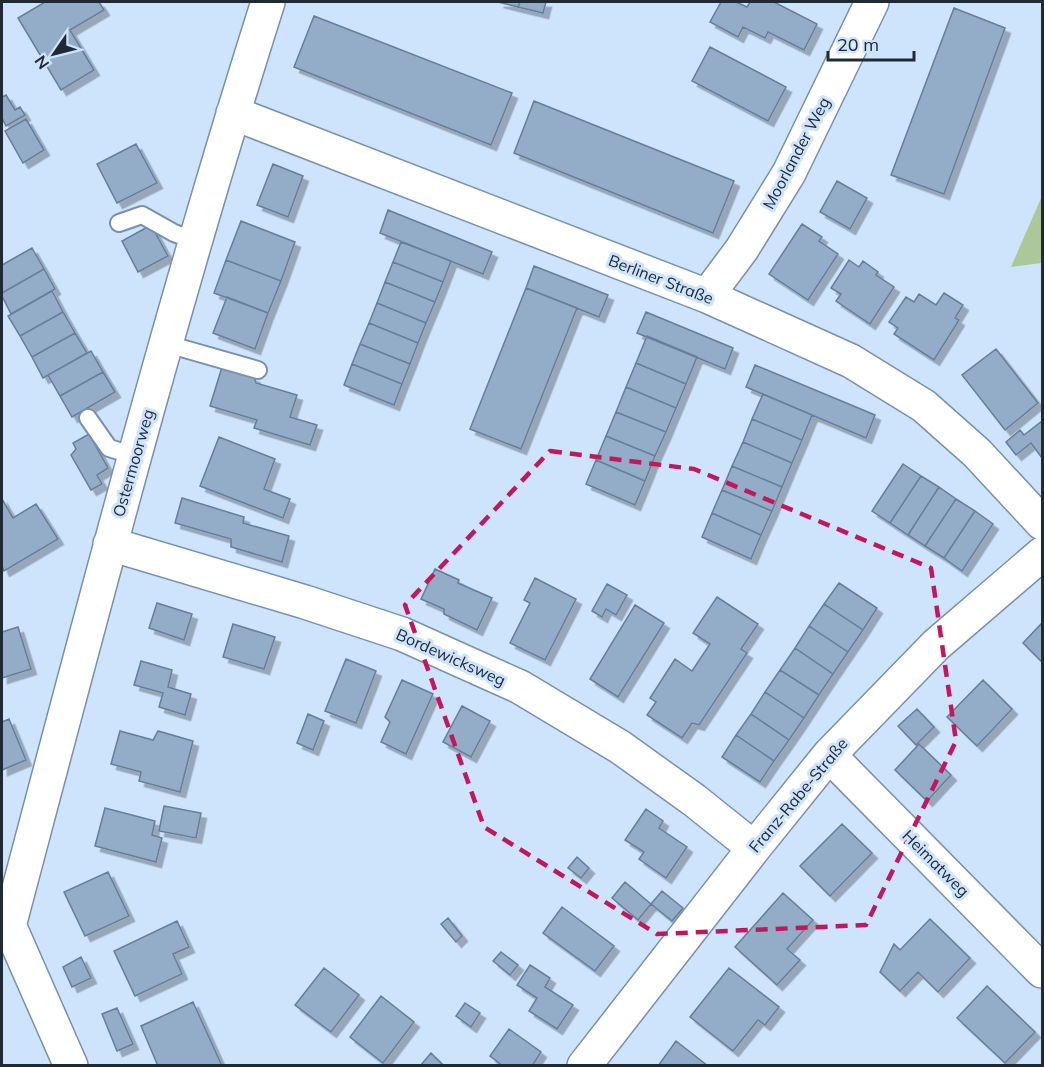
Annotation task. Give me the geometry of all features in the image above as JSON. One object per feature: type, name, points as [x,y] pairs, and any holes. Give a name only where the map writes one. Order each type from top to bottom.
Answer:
[{"type":"street","name":"Ostermoorweg","points":[[5,918],[232,113],[268,2]]},
{"type":"street","name":"Moorlander Weg","points":[[707,296],[742,249],[789,173],[872,2]]},
{"type":"street","name":"Berliner Straße","points":[[232,113],[707,296],[851,361],[924,406],[977,453],[1042,523]]},
{"type":"street","name":"Bordewicksweg","points":[[110,544],[305,602],[402,634],[520,687],[620,747],[694,800],[754,848]]},
{"type":"street","name":"Franz-Rabe-Straße","points":[[584,1065],[829,755],[936,645],[1042,554]]},
{"type":"street","name":"Heimatweg","points":[[829,755],[1042,971]]},
{"type":"street","points":[[5,918],[71,1065]]},
{"type":"lane","points":[[119,223],[142,215],[174,233],[196,241]]},
{"type":"lane","points":[[167,344],[258,370]]},
{"type":"lane","points":[[88,418],[108,447],[135,456]]},
{"type":"highlighted area","points":[[550,451],[694,469],[931,568],[956,741],[866,925],[657,934],[484,827],[405,605]]},
{"type":"green space","points":[[1042,196],[1042,263],[1011,267]]},
{"type":"building","points":[[45,2],[99,2],[104,10],[70,30],[94,70],[61,90],[18,18]]},
{"type":"building","points":[[498,2],[520,2],[518,7]]},
{"type":"building","points":[[520,2],[546,2],[543,13],[518,7]]},
{"type":"building","points":[[721,2],[736,2],[747,7],[750,2],[774,2],[817,24],[804,50],[768,32],[765,38],[743,27],[738,37],[710,22]]},
{"type":"building","points":[[954,8],[1005,28],[944,194],[891,175]]},
{"type":"building","points":[[314,16],[512,93],[491,145],[294,67]]},
{"type":"building","points":[[710,47],[786,87],[768,121],[692,81]]},
{"type":"building","points":[[6,95],[15,110],[20,107],[25,115],[6,126],[2,118],[2,97]]},
{"type":"building","points":[[534,101],[734,181],[713,233],[514,153]]},
{"type":"building","points":[[26,119],[44,150],[23,163],[5,131]]},
{"type":"building","points":[[136,144],[157,183],[117,203],[97,164]]},
{"type":"building","points":[[273,164],[303,176],[288,217],[257,205]]},
{"type":"building","points":[[837,181],[867,198],[850,229],[820,212]]},
{"type":"building","points":[[388,210],[492,252],[483,274],[380,233]]},
{"type":"building","points":[[241,221],[295,242],[281,281],[226,260]]},
{"type":"building","points":[[802,224],[822,237],[819,241],[838,254],[808,300],[769,274]]},
{"type":"building","points":[[151,225],[168,256],[138,272],[122,241]]},
{"type":"building","points":[[401,242],[451,261],[443,282],[393,262]]},
{"type":"building","points":[[32,248],[44,269],[2,293],[2,265]]},
{"type":"building","points":[[226,260],[281,281],[268,313],[214,293]]},
{"type":"building","points":[[849,260],[859,267],[863,261],[878,272],[876,275],[894,287],[870,324],[836,301],[841,294],[831,288]]},
{"type":"building","points":[[393,262],[443,282],[435,302],[385,282]]},
{"type":"building","points":[[534,266],[608,295],[599,317],[526,288]]},
{"type":"building","points":[[44,269],[55,289],[11,314],[2,293]]},
{"type":"building","points":[[385,282],[435,302],[426,323],[377,303]]},
{"type":"building","points":[[526,288],[577,308],[521,449],[470,429]]},
{"type":"building","points":[[52,291],[63,312],[20,336],[8,316]]},
{"type":"building","points":[[944,293],[963,305],[955,318],[959,320],[934,360],[894,334],[898,328],[889,322],[906,297],[914,302],[919,294],[936,305]]},
{"type":"building","points":[[227,297],[268,313],[255,349],[213,333]]},
{"type":"building","points":[[377,303],[426,323],[418,343],[369,323]]},
{"type":"building","points":[[63,312],[75,333],[32,357],[20,336]]},
{"type":"building","points":[[646,312],[733,348],[725,369],[637,333]]},
{"type":"building","points":[[369,323],[418,343],[410,364],[360,344]]},
{"type":"building","points":[[75,333],[87,353],[43,378],[32,357]]},
{"type":"building","points":[[647,336],[697,357],[686,384],[636,363]]},
{"type":"building","points":[[360,344],[410,364],[402,384],[352,364]]},
{"type":"building","points":[[996,349],[1038,403],[1005,430],[962,375]]},
{"type":"building","points":[[91,351],[103,372],[60,396],[48,375]]},
{"type":"building","points":[[636,363],[686,384],[676,408],[626,387]]},
{"type":"building","points":[[352,364],[402,384],[394,405],[344,385]]},
{"type":"building","points":[[755,365],[875,415],[866,438],[746,387]]},
{"type":"building","points":[[222,367],[254,377],[256,383],[297,395],[290,417],[317,425],[310,445],[254,428],[257,420],[210,406]]},
{"type":"building","points":[[103,372],[115,392],[72,417],[60,396]]},
{"type":"building","points":[[626,387],[676,408],[666,432],[616,412]]},
{"type":"building","points":[[763,394],[812,415],[802,440],[752,419]]},
{"type":"building","points":[[616,412],[666,432],[655,456],[606,436]]},
{"type":"building","points":[[752,419],[802,440],[792,463],[743,442]]},
{"type":"building","points":[[1042,421],[1042,458],[1031,443],[1016,455],[1006,442],[1020,430],[1024,435]]},
{"type":"building","points":[[89,434],[108,468],[97,475],[102,484],[91,490],[71,455],[76,449],[73,443]]},
{"type":"building","points":[[606,436],[655,456],[645,481],[596,460]]},
{"type":"building","points":[[219,437],[275,459],[264,489],[290,499],[283,518],[200,486]]},
{"type":"building","points":[[743,442],[792,463],[782,487],[732,466]]},
{"type":"building","points":[[596,460],[645,481],[635,505],[586,484]]},
{"type":"building","points":[[903,464],[921,476],[890,523],[872,511]]},
{"type":"building","points":[[732,466],[782,487],[772,511],[722,490]]},
{"type":"building","points":[[921,476],[939,487],[908,535],[890,523]]},
{"type":"building","points":[[939,487],[956,499],[925,546],[908,535]]},
{"type":"building","points":[[722,490],[772,511],[761,535],[712,513]]},
{"type":"building","points":[[182,498],[244,517],[243,523],[289,536],[282,562],[231,547],[231,539],[175,523]]},
{"type":"building","points":[[2,499],[13,518],[36,504],[58,539],[4,571],[2,566]]},
{"type":"building","points":[[956,499],[975,511],[944,558],[925,546]]},
{"type":"building","points":[[975,511],[993,524],[962,571],[944,558]]},
{"type":"building","points":[[712,513],[761,535],[751,559],[702,537]]},
{"type":"building","points":[[435,569],[459,580],[458,583],[492,598],[477,630],[444,614],[444,609],[421,599]]},
{"type":"building","points":[[535,578],[576,599],[545,660],[510,643],[530,603],[524,600]]},
{"type":"building","points":[[839,583],[877,608],[863,630],[824,604]]},
{"type":"building","points":[[607,584],[627,595],[616,615],[606,609],[602,617],[592,611]]},
{"type":"building","points":[[717,597],[758,624],[741,649],[747,653],[699,725],[692,723],[682,738],[647,715],[656,702],[650,698],[675,659],[692,671],[710,644],[693,633]]},
{"type":"building","points":[[157,603],[192,614],[184,640],[149,628]]},
{"type":"building","points":[[824,604],[863,630],[848,652],[809,626]]},
{"type":"building","points":[[635,605],[664,623],[618,697],[590,679]]},
{"type":"building","points":[[1042,623],[1042,662],[1023,643]]},
{"type":"building","points":[[233,624],[275,637],[264,669],[223,657]]},
{"type":"building","points":[[809,626],[848,652],[833,674],[795,648]]},
{"type":"building","points":[[18,627],[31,669],[2,678],[2,632]]},
{"type":"building","points":[[795,648],[833,674],[819,695],[780,670]]},
{"type":"building","points":[[346,659],[376,671],[356,723],[325,711]]},
{"type":"building","points":[[141,661],[172,670],[168,687],[191,694],[185,715],[159,707],[163,693],[134,685]]},
{"type":"building","points":[[780,670],[819,695],[804,718],[765,692]]},
{"type":"building","points":[[402,680],[433,694],[406,754],[381,742],[390,722],[385,717]]},
{"type":"building","points":[[983,680],[1012,709],[977,746],[947,717]]},
{"type":"building","points":[[765,692],[804,718],[789,740],[751,714]]},
{"type":"building","points":[[462,706],[490,721],[471,757],[443,742]]},
{"type":"building","points":[[917,709],[934,727],[916,745],[898,726]]},
{"type":"building","points":[[308,714],[324,721],[313,750],[297,743]]},
{"type":"building","points":[[751,714],[789,740],[774,761],[736,735]]},
{"type":"building","points":[[9,719],[26,760],[2,770],[2,722]]},
{"type":"building","points":[[120,731],[153,740],[158,731],[193,741],[180,792],[139,781],[141,772],[111,764]]},
{"type":"building","points":[[736,735],[774,761],[760,782],[722,757]]},
{"type":"building","points":[[919,744],[951,775],[927,801],[895,770]]},
{"type":"building","points":[[164,806],[201,813],[196,838],[159,831]]},
{"type":"building","points":[[105,808],[155,821],[152,835],[162,838],[156,862],[95,846]]},
{"type":"building","points":[[646,809],[663,821],[659,828],[687,847],[666,878],[639,859],[644,852],[625,840]]},
{"type":"building","points":[[842,824],[872,853],[830,896],[800,866]]},
{"type":"building","points":[[577,857],[589,868],[581,878],[568,868]]},
{"type":"building","points":[[108,872],[129,916],[85,936],[64,892]]},
{"type":"building","points":[[625,882],[651,904],[638,920],[612,898]]},
{"type":"building","points":[[662,891],[683,908],[672,921],[651,904]]},
{"type":"building","points":[[783,893],[813,920],[787,949],[800,960],[777,985],[735,947]]},
{"type":"building","points":[[562,907],[614,946],[595,971],[543,933]]},
{"type":"building","points":[[448,918],[462,936],[456,942],[441,924]]},
{"type":"building","points":[[930,919],[970,958],[938,992],[918,972],[900,991],[880,972],[894,944],[900,950]]},
{"type":"building","points":[[177,921],[189,947],[173,954],[182,974],[135,996],[114,951]]},
{"type":"building","points":[[501,952],[518,965],[510,975],[493,961]]},
{"type":"building","points":[[81,957],[91,978],[72,987],[63,967]]},
{"type":"building","points":[[530,965],[550,978],[545,987],[573,1005],[557,1029],[529,1011],[537,998],[517,985]]},
{"type":"building","points":[[324,968],[359,995],[331,1032],[295,1005]]},
{"type":"building","points":[[729,968],[779,1007],[765,1025],[758,1020],[733,1051],[690,1017]]},
{"type":"building","points":[[987,986],[1035,1032],[1005,1063],[957,1018]]},
{"type":"building","points":[[381,996],[414,1022],[383,1063],[350,1037]]},
{"type":"building","points":[[193,1002],[222,1066],[158,1066],[141,1026]]},
{"type":"building","points":[[465,1003],[480,1013],[471,1027],[456,1016]]},
{"type":"building","points":[[117,1008],[133,1044],[117,1051],[102,1014]]},
{"type":"building","points":[[509,1029],[541,1052],[532,1066],[503,1066],[490,1056]]},
{"type":"building","points":[[676,1041],[708,1066],[658,1066]]},
{"type":"building","points":[[431,1053],[444,1066],[420,1066]]}]
